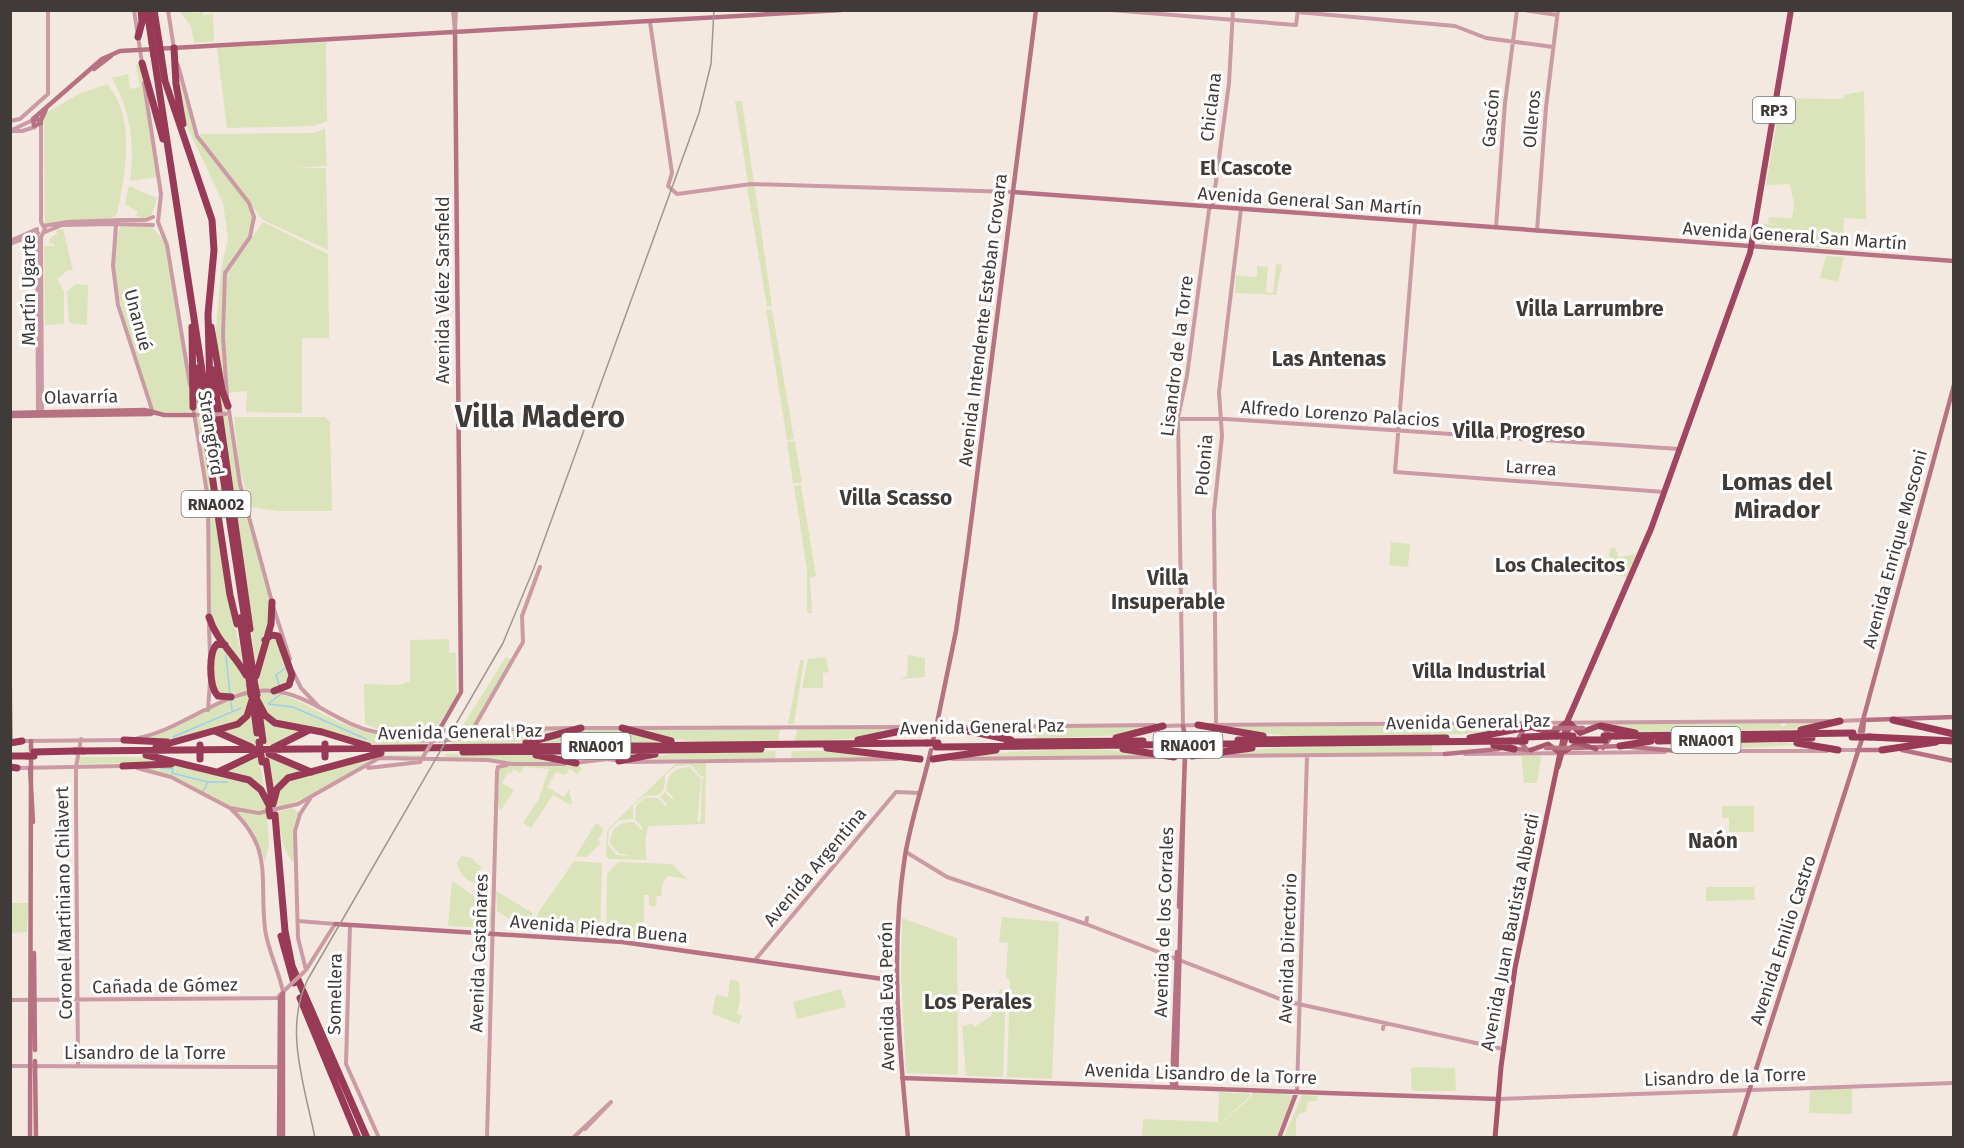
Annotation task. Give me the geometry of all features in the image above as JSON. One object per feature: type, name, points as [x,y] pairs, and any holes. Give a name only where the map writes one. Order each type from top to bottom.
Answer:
[{"type":"highway","points":[[138,37],[142,22],[141,10]]},
{"type":"highway","name":"RNA002","points":[[147,10],[155,42],[167,152],[194,316],[198,354],[196,368],[230,595],[247,653],[259,747],[267,757],[272,810]]},
{"type":"highway","name":"RNA002","points":[[154,10],[155,42]]},
{"type":"highway","name":"RP3","points":[[1569,722],[1665,492],[1752,247],[1791,10]]},
{"type":"highway","points":[[174,48],[177,93],[186,144]]},
{"type":"highway","name":"RNA002","points":[[157,56],[212,219],[214,250],[208,314],[208,353],[219,408],[247,593],[247,653]]},
{"type":"highway","points":[[142,63],[167,152]]},
{"type":"highway","points":[[208,314],[227,412]]},
{"type":"highway","points":[[194,316],[190,340],[195,412]]},
{"type":"highway","points":[[252,684],[271,624],[272,602]]},
{"type":"highway","points":[[209,617],[215,633],[238,660],[252,684]]},
{"type":"highway","points":[[265,640],[274,634],[281,640],[294,677],[286,687],[274,690]]},
{"type":"highway","points":[[225,645],[217,644],[211,650],[211,689],[218,696],[231,697]]},
{"type":"highway","points":[[146,753],[242,722],[254,698],[275,723],[313,730],[378,753]]},
{"type":"highway","points":[[1893,720],[1953,739]]},
{"type":"highway","points":[[1758,737],[1810,729],[1840,721]]},
{"type":"highway","points":[[1470,740],[1530,727],[1553,733],[1569,722],[1580,732],[1599,726],[1652,738]]},
{"type":"highway","points":[[1198,725],[1290,742]]},
{"type":"highway","points":[[1086,744],[1163,726]]},
{"type":"highway","points":[[814,744],[868,739],[920,727]]},
{"type":"highway","points":[[494,747],[540,740],[581,728]]},
{"type":"highway","points":[[622,728],[663,740],[698,745]]},
{"type":"highway","points":[[955,728],[1028,744]]},
{"type":"highway","points":[[313,730],[326,744],[326,758],[314,772]]},
{"type":"highway","points":[[267,757],[313,730]]},
{"type":"highway","points":[[211,731],[204,736],[200,745],[200,759],[206,769],[213,772]]},
{"type":"highway","points":[[211,731],[259,747]]},
{"type":"highway","name":"Avenida General Paz","points":[[795,746],[827,748],[1556,738],[1605,738],[1618,741],[1652,738],[1861,735],[1953,739]]},
{"type":"highway","points":[[1758,737],[1838,750]]},
{"type":"highway","points":[[1882,750],[1953,739]]},
{"type":"highway","points":[[124,740],[181,741]]},
{"type":"highway","points":[[1470,740],[1514,749]]},
{"type":"highway","points":[[11,741],[22,741]]},
{"type":"highway","points":[[1187,757],[1290,742]]},
{"type":"highway","name":"Avenida General Paz","points":[[378,753],[687,750],[814,744],[932,745]]},
{"type":"highway","points":[[827,748],[927,759],[1028,744]]},
{"type":"highway","points":[[1086,744],[1174,757]]},
{"type":"highway","name":"Avenida General Paz","points":[[10,754],[146,753],[259,747],[267,757],[494,747],[698,745],[776,747]]},
{"type":"highway","points":[[213,772],[259,747]]},
{"type":"highway","points":[[619,761],[687,750]]},
{"type":"highway","points":[[513,752],[576,764]]},
{"type":"highway","points":[[146,753],[249,780],[261,790],[272,810],[285,931],[292,966],[367,1137]]},
{"type":"highway","points":[[358,1137],[288,968],[281,941],[272,810],[274,795],[282,782],[293,776],[378,753]]},
{"type":"highway","points":[[267,757],[314,772]]},
{"type":"highway","points":[[123,766],[183,764]]},
{"type":"main road","points":[[33,119],[105,57],[120,51],[841,10]]},
{"type":"main road","name":"Avenida Intendente Esteban Crovara","points":[[936,728],[956,633],[1036,10]]},
{"type":"main road","name":"Avenida Vélez Sarsfield","points":[[438,732],[461,692],[455,32]]},
{"type":"main road","points":[[39,125],[47,108],[107,59],[120,53],[140,50]]},
{"type":"main road","points":[[33,119],[39,125]]},
{"type":"main road","points":[[33,119],[39,125]]},
{"type":"main road","name":"Avenida General San Martín","points":[[1013,192],[1953,261]]},
{"type":"main road","name":"Avenida Enrique Mosconi","points":[[1863,720],[1953,385]]},
{"type":"main road","name":"Olavarría","points":[[10,415],[195,412]]},
{"type":"main road","name":"Avenida General Paz","points":[[1863,720],[1953,717]]},
{"type":"main road","name":"Avenida Emilio Castro","points":[[1734,1137],[1857,750],[1863,720]]},
{"type":"main road","name":"Avenida Juan Bautista Alberdi","points":[[1495,1137],[1503,1048],[1515,968],[1557,768],[1569,722]]},
{"type":"main road","name":"Avenida de los Corrales","points":[[1174,1087],[1187,757],[1183,726]]},
{"type":"main road","points":[[1445,754],[1491,748],[1529,750],[1599,749],[1606,747],[1611,739],[1609,732],[1599,726],[1530,727],[1522,730],[1518,737],[1529,750]]},
{"type":"main road","name":"Avenida Eva Perón","points":[[908,1137],[902,1078],[897,981],[898,927],[906,852],[936,728]]},
{"type":"main road","points":[[30,1137],[33,1066],[31,741]]},
{"type":"main road","points":[[1529,750],[1548,744],[1555,747],[1561,754],[1578,743],[1599,749],[1618,741],[1678,751]]},
{"type":"main road","name":"Avenida General Paz","points":[[1857,750],[1910,750],[1953,761]]},
{"type":"main road","name":"Avenida Piedra Buena","points":[[335,924],[622,942],[897,981]]},
{"type":"main road","points":[[281,1137],[280,999],[285,991]]},
{"type":"main road","points":[[33,1066],[36,1137]]},
{"type":"main road","name":"Avenida Lisandro de la Torre","points":[[902,1078],[1498,1099]]},
{"type":"main road","name":"Avenida Directorio","points":[[1280,1137],[1297,1091]]},
{"type":"street","points":[[10,121],[20,119],[47,96],[49,79],[48,10]]},
{"type":"street","name":"Strangford","points":[[134,10],[161,194],[158,222],[168,250],[208,501],[211,650]]},
{"type":"street","points":[[168,10],[174,48],[197,136],[249,203],[254,217],[250,237],[229,264],[225,273],[223,336],[227,412],[241,486],[294,677],[305,693],[324,711]]},
{"type":"street","points":[[454,10],[455,32]]},
{"type":"street","points":[[1111,10],[1296,25],[1298,11],[1455,26],[1484,38],[1553,47]]},
{"type":"street","name":"Chiclana","points":[[1212,207],[1229,83],[1233,10]]},
{"type":"street","name":"Gascón","points":[[1496,228],[1517,10]]},
{"type":"street","points":[[1524,10],[1558,13]]},
{"type":"street","name":"Olleros","points":[[1537,231],[1558,13]]},
{"type":"street","name":"Avenida General San Martín","points":[[650,22],[672,176],[668,186],[677,194],[752,184],[1013,192]]},
{"type":"street","points":[[11,131],[33,119]]},
{"type":"street","points":[[11,131],[22,131],[39,125]]},
{"type":"street","name":"Martín Ugarte","points":[[39,125],[40,414]]},
{"type":"street","name":"Lisandro de la Torre","points":[[1183,726],[1178,419],[1187,379],[1212,207]]},
{"type":"street","name":"Polonia","points":[[1216,724],[1214,512],[1222,442],[1220,379],[1241,209]]},
{"type":"street","points":[[44,232],[62,225],[118,223],[153,217],[159,211]]},
{"type":"street","points":[[10,242],[39,230],[68,222],[153,225],[153,217]]},
{"type":"street","points":[[1397,431],[1415,222]]},
{"type":"street","name":"Unanué","points":[[118,223],[114,266],[118,305],[152,414]]},
{"type":"street","name":"Strangford","points":[[153,225],[161,234]]},
{"type":"street","name":"Martín Ugarte","points":[[39,230],[45,228],[41,237],[40,414]]},
{"type":"street","name":"Olavarría","points":[[195,412],[227,412]]},
{"type":"street","name":"Alfredo Lorenzo Palacios","points":[[1178,419],[1221,419],[1680,449]]},
{"type":"street","name":"Larrea","points":[[1397,431],[1395,471],[1665,492]]},
{"type":"street","points":[[473,729],[523,642],[522,616],[540,567]]},
{"type":"street","points":[[11,681],[11,741]]},
{"type":"street","points":[[208,710],[211,689]]},
{"type":"street","name":"Avenida General Paz","points":[[22,741],[124,740],[167,730],[231,697],[253,691],[274,690],[293,695],[348,724],[414,740],[461,739],[505,729]]},
{"type":"street","name":"Avenida General Paz","points":[[386,733],[473,729],[787,724],[955,728],[1863,720]]},
{"type":"street","name":"Avenida General Paz","points":[[13,768],[123,766],[148,769],[171,777],[230,808],[259,813],[291,807],[362,770],[380,765],[420,763],[438,732]]},
{"type":"street","name":"Coronel Martiniano Chilavert","points":[[78,1066],[76,767],[81,739]]},
{"type":"street","name":"Avenida General Paz","points":[[362,770],[378,753],[512,764],[576,764],[607,759],[619,761],[927,759],[1857,750]]},
{"type":"street","points":[[378,753],[380,765]]},
{"type":"street","name":"Avenida Directorio","points":[[1297,1091],[1307,756]]},
{"type":"street","name":"Avenida General Paz","points":[[497,769],[512,764]]},
{"type":"street","name":"Avenida Castañares","points":[[487,1137],[497,769]]},
{"type":"street","name":"Avenida Argentina","points":[[755,960],[896,792],[920,793]]},
{"type":"street","points":[[305,971],[298,938],[295,831],[300,814],[313,796]]},
{"type":"street","points":[[291,807],[297,808],[300,814]]},
{"type":"street","points":[[230,808],[252,832],[260,849],[265,931],[285,991],[305,971],[335,924]]},
{"type":"street","points":[[906,852],[940,873],[957,880],[1086,924],[1154,952],[1179,959],[1299,1005],[1503,1048]]},
{"type":"street","points":[[938,879],[940,873]]},
{"type":"street","points":[[1086,924],[1087,918]]},
{"type":"street","name":"Avenida Piedra Buena","points":[[298,921],[335,924]]},
{"type":"street","name":"Somellera","points":[[350,925],[346,1064],[379,1137]]},
{"type":"street","name":"Cañada de Gómez","points":[[10,1000],[277,998],[285,991]]},
{"type":"street","points":[[1383,1029],[1384,1023]]},
{"type":"street","name":"Lisandro de la Torre","points":[[10,1066],[281,1067]]},
{"type":"street","name":"Lisandro de la Torre","points":[[1498,1099],[1953,1083]]},
{"type":"street","points":[[575,1137],[611,1102],[575,1137]]},
{"type":"green space","points":[[179,11],[200,13],[199,11],[203,11],[203,15],[213,14],[214,41],[194,43],[191,26]]},
{"type":"green space","points":[[326,42],[327,121],[314,126],[227,128],[217,48]]},
{"type":"green space","points":[[140,64],[157,177],[130,181],[132,153],[130,127],[123,102],[112,78],[128,74],[130,89],[140,87],[136,65]]},
{"type":"green space","points":[[176,66],[196,137],[248,205],[252,216],[251,231],[224,272],[222,352],[226,399],[215,339],[221,271],[228,238],[223,203],[184,120]]},
{"type":"green space","points":[[107,84],[122,113],[125,130],[125,164],[117,214],[111,218],[45,224],[44,114],[79,94]]},
{"type":"green space","points":[[1864,91],[1866,219],[1844,218],[1842,249],[1757,243],[1759,223],[1780,226],[1768,223],[1769,217],[1792,218],[1794,205],[1790,184],[1766,185],[1781,98],[1843,99],[1844,95]]},
{"type":"green space","points":[[735,101],[742,101],[754,183],[748,183]]},
{"type":"green space","points":[[325,128],[327,166],[296,168],[326,168],[328,250],[263,220],[205,145],[200,134],[315,133]]},
{"type":"green space","points":[[752,185],[755,188],[772,306],[767,307],[747,187]]},
{"type":"green space","points":[[129,186],[157,198],[151,217],[145,219],[136,216],[138,212],[125,204]]},
{"type":"green space","points":[[263,222],[328,254],[329,338],[302,338],[302,413],[246,412],[247,391],[228,393],[225,336],[227,273]]},
{"type":"green space","points":[[121,226],[151,226],[165,242],[193,407],[190,412],[154,412],[132,345],[118,291],[115,244]]},
{"type":"green space","points":[[63,229],[73,271],[68,270],[57,279],[64,292],[64,324],[45,325],[44,246],[54,246],[49,243],[49,239],[57,234],[56,230]]},
{"type":"green space","points":[[1826,256],[1844,257],[1838,282],[1820,278]]},
{"type":"green space","points":[[1276,264],[1282,265],[1276,295],[1235,293],[1236,275],[1257,277],[1257,266],[1268,267],[1266,292],[1273,293]]},
{"type":"green space","points":[[75,284],[88,285],[87,325],[69,323],[67,292]]},
{"type":"green space","points":[[766,309],[772,310],[794,439],[787,440]]},
{"type":"green space","points":[[213,363],[226,409],[239,485],[271,603],[271,613],[255,674],[251,618]]},
{"type":"green space","points":[[193,366],[228,596],[246,675],[217,635],[211,617],[209,499],[196,411]]},
{"type":"green space","points":[[234,417],[325,417],[330,422],[332,511],[278,511],[250,507],[239,466]]},
{"type":"green space","points":[[795,441],[802,483],[793,483],[787,442]]},
{"type":"green space","points":[[801,485],[816,576],[810,578],[812,613],[807,613],[807,570],[794,486]]},
{"type":"green space","points":[[1391,542],[1410,544],[1408,567],[1389,565]]},
{"type":"green space","points":[[1610,548],[1615,548],[1619,557],[1636,554],[1626,577],[1607,574]]},
{"type":"green space","points":[[276,636],[290,681],[274,689],[258,689],[259,665],[267,640]]},
{"type":"green space","points":[[449,639],[449,653],[456,653],[457,695],[436,729],[386,732],[365,724],[364,684],[400,685],[410,681],[410,640]]},
{"type":"green space","points":[[221,645],[240,667],[248,691],[221,696],[214,687],[213,651]]},
{"type":"green space","points":[[908,655],[925,658],[925,677],[899,679],[907,676]]},
{"type":"green space","points":[[506,657],[512,660],[472,727],[461,728]]},
{"type":"green space","points":[[826,657],[829,672],[823,673],[823,688],[802,688],[808,659]]},
{"type":"green space","points":[[800,660],[804,660],[794,724],[788,724]]},
{"type":"green space","points":[[259,692],[294,699],[355,728],[387,736],[431,742],[429,746],[367,744],[273,720],[261,704]]},
{"type":"green space","points":[[248,693],[250,704],[241,720],[181,740],[137,740],[152,736]]},
{"type":"green space","points":[[260,706],[268,719],[306,730],[266,747]]},
{"type":"green space","points":[[252,707],[258,747],[219,731],[232,728]]},
{"type":"green space","points":[[1698,722],[1696,733],[1643,733],[1610,724]]},
{"type":"green space","points":[[1827,722],[1798,729],[1698,731],[1698,725],[1708,724],[1781,723],[1781,726],[1786,726],[1786,723]]},
{"type":"green space","points":[[1560,723],[1559,727],[1527,727],[1433,735],[1433,725]]},
{"type":"green space","points":[[1431,726],[1431,735],[1289,736],[1215,727]]},
{"type":"green space","points":[[1027,727],[1151,727],[1123,735],[1036,739],[1036,736],[1027,736]]},
{"type":"green space","points":[[780,728],[778,742],[686,741],[633,729]]},
{"type":"green space","points":[[798,728],[909,728],[863,738],[794,742]]},
{"type":"green space","points":[[581,729],[624,730],[667,742],[529,744]]},
{"type":"green space","points":[[508,730],[569,730],[531,741],[450,746],[453,742],[470,741]]},
{"type":"green space","points":[[1718,742],[1786,743],[1813,746],[1827,749],[1810,749],[1800,745],[1719,749]]},
{"type":"green space","points":[[1432,745],[1432,753],[1210,755],[1272,748]]},
{"type":"green space","points":[[1097,749],[1161,755],[954,757],[1024,751],[1024,753],[1027,751]]},
{"type":"green space","points":[[776,751],[775,759],[632,760],[672,754]]},
{"type":"green space","points":[[792,751],[827,751],[904,758],[791,759]]},
{"type":"green space","points":[[446,754],[532,755],[570,763],[512,763],[443,758]]},
{"type":"green space","points":[[375,755],[423,755],[421,759],[379,756],[312,795],[276,809],[275,801],[283,783]]},
{"type":"green space","points":[[259,756],[265,795],[258,784],[221,773],[245,760]]},
{"type":"green space","points":[[1521,756],[1541,756],[1537,783],[1524,783]]},
{"type":"green space","points":[[79,757],[146,757],[174,762],[81,764],[78,763]]},
{"type":"green space","points":[[267,757],[307,772],[298,773],[273,794]]},
{"type":"green space","points":[[706,762],[706,775],[705,824],[648,826],[645,840],[647,860],[609,859],[606,856],[607,832],[610,827],[675,764]],"holes":[[[691,765],[701,777],[706,775],[702,779],[701,814],[704,815],[701,815],[700,822],[697,822],[701,779],[690,767],[675,770],[668,779],[666,790],[674,798],[672,799],[665,792],[660,797],[667,804],[665,806],[658,798],[644,798],[636,806],[635,819],[643,828],[641,830],[634,822],[623,823],[614,830],[610,844],[619,853],[632,856],[617,855],[608,845],[609,830],[619,820],[633,819],[633,806],[644,796],[658,795],[664,790],[665,775],[676,766]]]},
{"type":"green space","points":[[174,765],[253,784],[265,803],[266,811],[231,807],[170,775],[132,766]]},
{"type":"green space","points":[[502,766],[579,766],[582,768],[578,775],[570,769],[565,775],[556,772],[547,787],[564,797],[569,789],[572,803],[570,805],[553,795],[531,828],[523,823],[539,798],[549,769],[524,767],[520,773],[514,769],[512,773],[509,772],[502,783],[514,790],[501,810],[498,807],[499,769]]},
{"type":"green space","points":[[1722,806],[1754,806],[1754,832],[1729,832],[1729,818],[1722,818]]},
{"type":"green space","points":[[292,808],[299,813],[294,825],[294,860],[292,862],[283,845],[277,812]]},
{"type":"green space","points":[[234,810],[267,814],[269,844],[265,862],[253,831]]},
{"type":"green space","points":[[596,823],[604,829],[598,840],[601,843],[586,857],[577,857],[576,855]]},
{"type":"green space","points":[[462,856],[472,858],[482,868],[476,873],[481,878],[476,883],[463,876],[459,869],[457,862]]},
{"type":"green space","points":[[574,861],[602,863],[600,936],[533,932],[538,913]]},
{"type":"green space","points":[[618,862],[672,864],[687,879],[668,876],[663,882],[661,896],[657,896],[656,906],[649,906],[649,895],[644,895],[644,922],[640,922],[637,940],[606,937],[607,874]]},
{"type":"green space","points":[[452,881],[491,907],[491,926],[489,928],[448,926]]},
{"type":"green space","points":[[1706,887],[1754,887],[1755,900],[1706,901]]},
{"type":"green space","points":[[496,891],[533,913],[527,930],[497,911]]},
{"type":"green space","points":[[10,903],[28,903],[27,932],[11,933]]},
{"type":"green space","points":[[1002,917],[1059,922],[1052,1079],[1007,1077],[1010,980],[1006,978],[1008,943],[999,942]]},
{"type":"green space","points":[[902,918],[957,938],[958,1075],[906,1073],[901,975]]},
{"type":"green space","points":[[730,980],[739,981],[740,1000],[737,1014],[742,1016],[739,1024],[712,1014],[716,995],[728,997]]},
{"type":"green space","points":[[841,989],[846,1007],[797,1019],[793,1002]]},
{"type":"green space","points":[[1000,989],[1006,990],[1003,1077],[966,1076],[962,1027],[972,1023],[974,1027],[991,1016]]},
{"type":"green space","points":[[1414,1067],[1455,1068],[1456,1091],[1413,1091],[1411,1069]]},
{"type":"green space","points":[[1852,1088],[1852,1114],[1809,1113],[1810,1090]]},
{"type":"green space","points":[[1219,1092],[1250,1094],[1250,1096],[1207,1136],[1252,1096],[1253,1092],[1293,1095],[1276,1137],[1142,1138],[1143,1119],[1218,1122]]},
{"type":"green space","points":[[1302,1095],[1317,1096],[1317,1101],[1308,1101],[1306,1112],[1299,1114],[1296,1120],[1296,1137],[1284,1137]]},
{"type":"waterway","points":[[226,656],[230,694]]},
{"type":"waterway","points":[[280,687],[276,675],[285,668]]},
{"type":"waterway","points":[[269,703],[281,694]]},
{"type":"waterway","points":[[231,702],[232,710]]},
{"type":"waterway","points":[[268,704],[293,707],[366,739]]},
{"type":"waterway","points":[[173,737],[241,708]]},
{"type":"waterway","points":[[161,768],[173,769],[172,773],[208,782],[227,782]]},
{"type":"waterway","points":[[203,791],[208,782]]},
{"type":"railway","points":[[315,1138],[298,1058],[297,1017],[301,998],[308,979],[503,643],[534,568],[699,113],[711,64],[714,10]]},
{"type":"district","name":"El Cascote","points":[[1246,168]]},
{"type":"district","name":"Villa Larrumbre","points":[[1590,309]]},
{"type":"district","name":"Las Antenas","points":[[1329,359]]},
{"type":"district","name":"Villa Madero","points":[[540,417]]},
{"type":"district","name":"Villa Progreso","points":[[1519,431]]},
{"type":"district","name":"Lomas del Mirador","points":[[1777,496]]},
{"type":"district","name":"Villa Scasso","points":[[896,498]]},
{"type":"district","name":"Los Chalecitos","points":[[1560,565]]},
{"type":"district","name":"Villa Insuperable","points":[[1168,590]]},
{"type":"district","name":"Villa Industrial","points":[[1479,671]]},
{"type":"district","name":"Naón","points":[[1713,841]]},
{"type":"district","name":"Los Perales","points":[[978,1002]]}]
